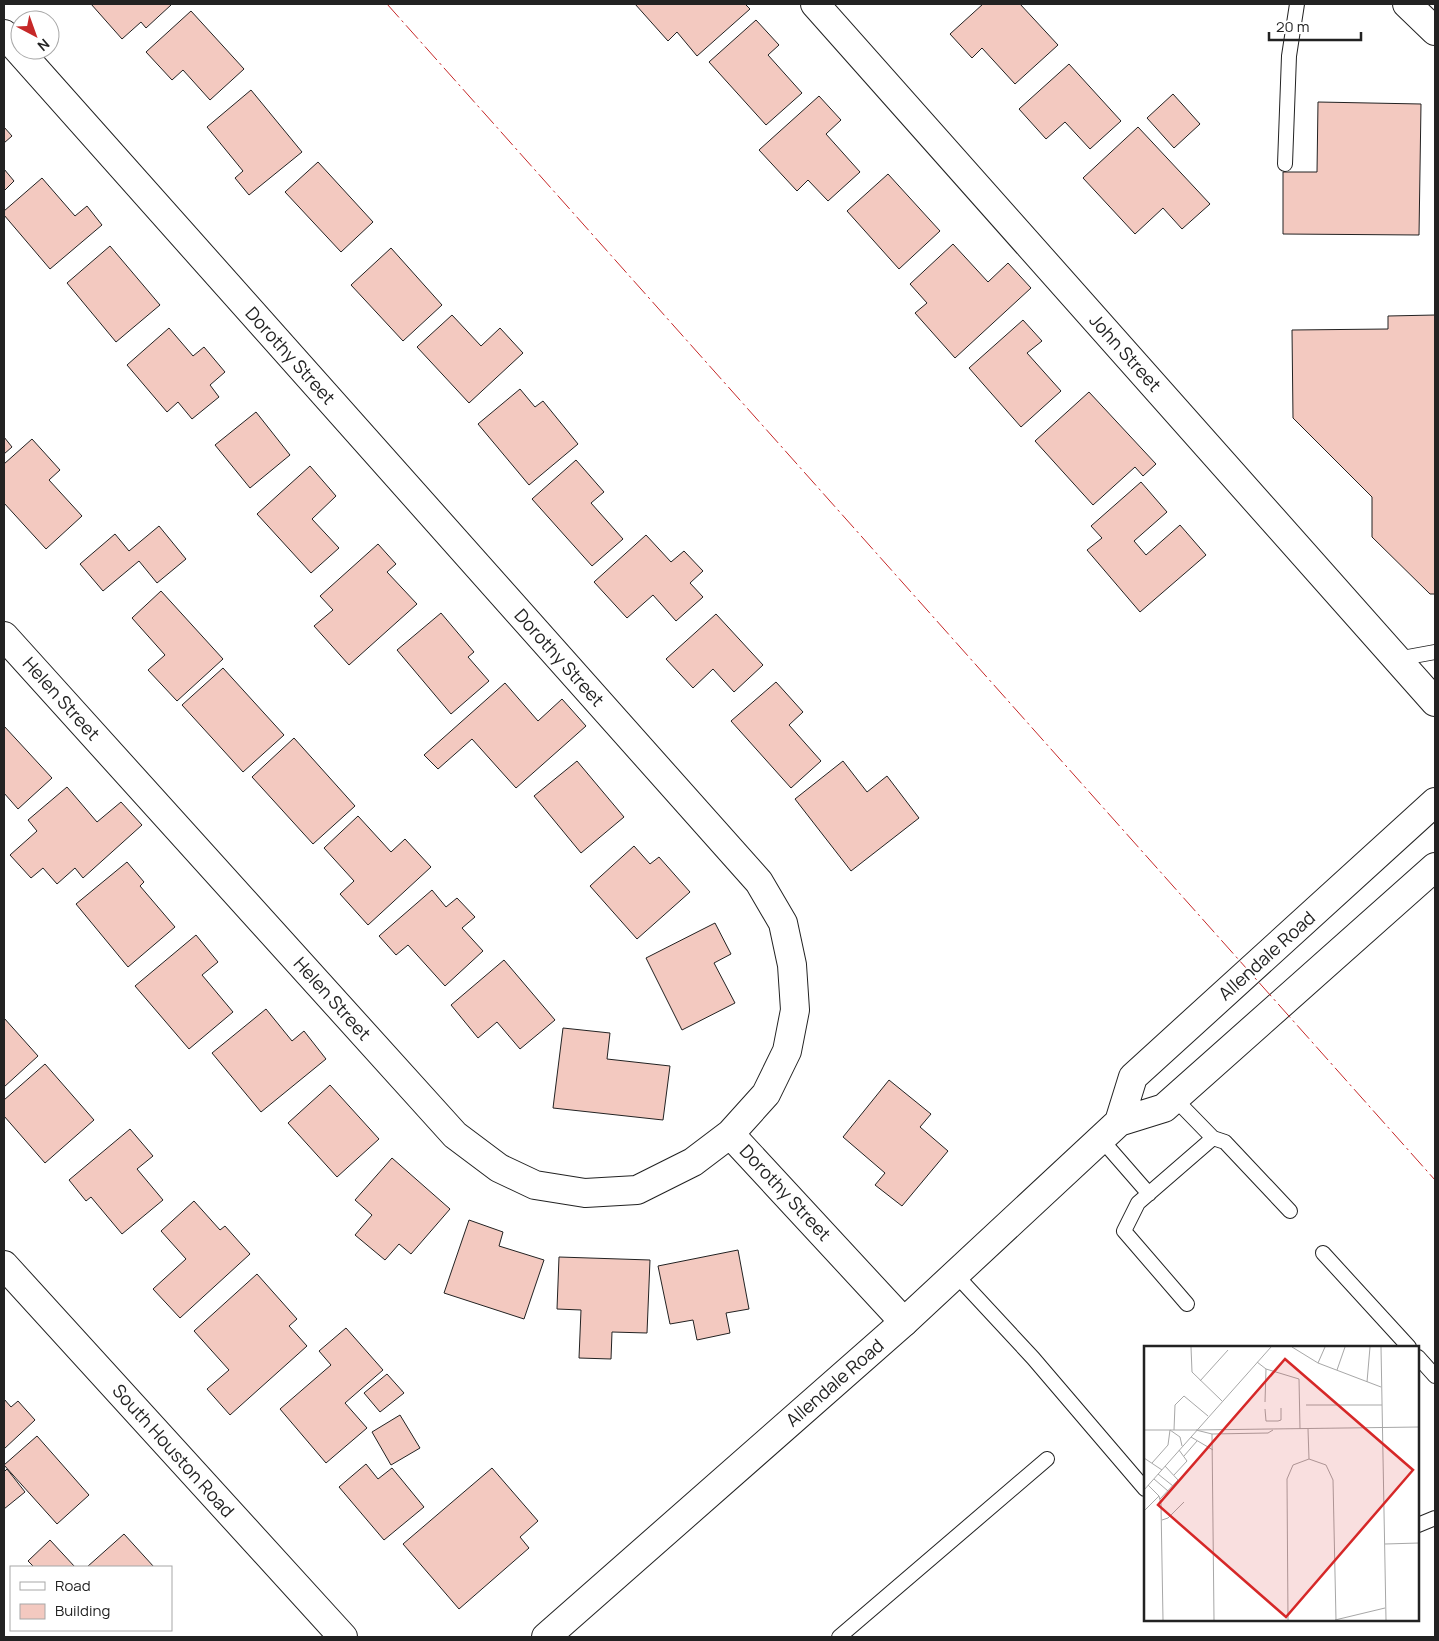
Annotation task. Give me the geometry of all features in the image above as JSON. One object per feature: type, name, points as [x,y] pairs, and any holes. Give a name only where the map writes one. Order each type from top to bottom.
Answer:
[{"type":"street","name":"John Street","points":[[815,4],[1435,702]]},
{"type":"street","points":[[1407,4],[1435,31]]},
{"type":"street","name":"Dorothy Street","points":[[4,34],[759,882],[783,924],[792,965],[795,1010],[787,1052],[766,1094],[730,1134],[904,1322]]},
{"type":"street","name":"Helen Street","points":[[4,636],[455,1135],[499,1168],[535,1185],[585,1193],[636,1190],[693,1162],[730,1134]]},
{"type":"street","name":"Allendale Road","points":[[1110,1131],[1133,1077],[1435,802]]},
{"type":"street","name":"Allendale Road","points":[[546,1637],[904,1322],[1110,1131],[1164,1108],[1435,866]]},
{"type":"street","name":"South Houston Road","points":[[4,1265],[343,1637]]},
{"type":"lane","points":[[1285,164],[1289,56],[1297,4]]},
{"type":"lane","points":[[1397,659],[1435,652]]},
{"type":"lane","points":[[1175,1099],[1212,1138],[1226,1142],[1290,1212]]},
{"type":"lane","points":[[1110,1131],[1149,1194]]},
{"type":"lane","points":[[1187,1304],[1124,1231],[1138,1203],[1212,1138]]},
{"type":"lane","points":[[1323,1253],[1408,1346]]},
{"type":"lane","points":[[956,1275],[1032,1358],[1144,1488]]},
{"type":"lane","points":[[1419,1358],[1435,1376]]},
{"type":"lane","points":[[839,1637],[1047,1459]]},
{"type":"lane","points":[[1419,1525],[1435,1518]]},
{"type":"building","points":[[91,4],[171,5],[146,28],[141,22],[122,39]]},
{"type":"building","points":[[635,4],[745,4],[750,9],[697,56],[677,32],[668,41]]},
{"type":"building","points":[[983,4],[1020,4],[1058,45],[1015,84],[982,48],[972,58],[950,34]]},
{"type":"building","points":[[191,11],[244,69],[210,100],[183,70],[172,80],[146,52]]},
{"type":"building","points":[[756,20],[779,45],[768,55],[802,93],[766,125],[709,62]]},
{"type":"building","points":[[1069,64],[1121,121],[1090,149],[1065,122],[1046,139],[1019,109]]},
{"type":"building","points":[[251,90],[302,152],[249,195],[235,178],[243,171],[207,127]]},
{"type":"building","points":[[1173,94],[1200,124],[1174,148],[1147,118]]},
{"type":"building","points":[[819,96],[841,120],[826,134],[860,172],[828,201],[808,180],[797,191],[759,150]]},
{"type":"building","points":[[1318,102],[1421,104],[1419,235],[1283,234],[1283,172],[1317,172]]},
{"type":"building","points":[[4,127],[12,136],[4,143]]},
{"type":"building","points":[[1138,127],[1210,204],[1182,229],[1163,208],[1135,234],[1083,178]]},
{"type":"building","points":[[318,162],[373,222],[341,252],[285,192]]},
{"type":"building","points":[[4,169],[14,181],[4,191]]},
{"type":"building","points":[[888,174],[940,231],[899,269],[847,211]]},
{"type":"building","points":[[42,178],[75,216],[87,206],[102,225],[50,269],[4,215],[4,211]]},
{"type":"building","points":[[953,244],[988,282],[1008,263],[1031,288],[955,358],[915,313],[927,303],[910,284]]},
{"type":"building","points":[[110,246],[160,305],[116,342],[67,283]]},
{"type":"building","points":[[391,248],[442,305],[403,341],[351,285]]},
{"type":"building","points":[[452,315],[481,346],[500,328],[523,353],[469,403],[417,347]]},
{"type":"building","points":[[1435,315],[1435,594],[1430,594],[1372,537],[1372,497],[1293,418],[1292,330],[1388,329],[1388,316]]},
{"type":"building","points":[[1023,320],[1042,341],[1027,353],[1061,391],[1021,427],[969,368]]},
{"type":"building","points":[[169,328],[193,356],[204,347],[225,372],[210,385],[219,397],[192,419],[178,402],[167,412],[127,365]]},
{"type":"building","points":[[520,389],[535,407],[543,401],[578,444],[529,485],[478,424]]},
{"type":"building","points":[[1089,392],[1156,464],[1143,476],[1135,467],[1093,505],[1035,441]]},
{"type":"building","points":[[256,412],[290,455],[250,488],[215,445]]},
{"type":"building","points":[[4,437],[12,447],[4,454]]},
{"type":"building","points":[[32,439],[60,470],[49,480],[82,516],[46,549],[4,503],[4,464]]},
{"type":"building","points":[[576,460],[604,492],[591,503],[623,539],[592,566],[532,499]]},
{"type":"building","points":[[310,466],[336,496],[312,519],[339,548],[311,573],[257,514]]},
{"type":"building","points":[[1141,482],[1167,512],[1134,541],[1146,555],[1180,525],[1206,555],[1140,612],[1087,550],[1102,538],[1091,526]]},
{"type":"building","points":[[159,526],[186,559],[157,583],[139,561],[103,591],[80,564],[115,534],[129,551]]},
{"type":"building","points":[[646,535],[671,562],[684,551],[703,571],[690,583],[703,597],[676,621],[653,595],[627,618],[594,582]]},
{"type":"building","points":[[378,544],[396,564],[387,572],[417,604],[349,665],[314,626],[333,610],[320,596]]},
{"type":"building","points":[[161,591],[223,659],[177,701],[148,670],[165,655],[132,618]]},
{"type":"building","points":[[441,613],[474,652],[468,657],[489,681],[451,714],[397,650]]},
{"type":"building","points":[[716,614],[763,665],[734,692],[713,669],[693,688],[666,659]]},
{"type":"building","points":[[223,668],[284,735],[243,772],[182,705]]},
{"type":"building","points":[[776,682],[803,712],[789,725],[821,761],[791,788],[731,721]]},
{"type":"building","points":[[505,683],[538,721],[562,699],[586,726],[516,788],[472,739],[438,769],[424,755]]},
{"type":"building","points":[[4,726],[52,778],[18,809],[4,793]]},
{"type":"building","points":[[294,738],[355,806],[313,844],[252,777]]},
{"type":"building","points":[[577,761],[624,817],[581,853],[534,796]]},
{"type":"building","points":[[843,761],[867,792],[887,776],[919,818],[851,871],[795,799]]},
{"type":"building","points":[[67,787],[97,822],[121,802],[142,825],[83,878],[75,868],[57,884],[43,868],[31,878],[10,855],[37,831],[28,820]]},
{"type":"building","points":[[358,816],[391,852],[405,839],[431,867],[368,925],[340,894],[354,881],[324,848]]},
{"type":"building","points":[[634,846],[650,864],[659,857],[690,892],[637,939],[590,886]]},
{"type":"building","points":[[127,862],[144,882],[140,886],[175,927],[128,967],[76,904]]},
{"type":"building","points":[[432,890],[446,907],[457,898],[475,917],[462,928],[483,951],[445,986],[408,945],[396,955],[379,936]]},
{"type":"building","points":[[715,923],[731,954],[714,963],[735,1003],[682,1030],[646,958]]},
{"type":"building","points":[[196,935],[218,962],[202,975],[233,1012],[189,1049],[135,986]]},
{"type":"building","points":[[504,960],[555,1020],[520,1049],[497,1022],[478,1038],[451,1005]]},
{"type":"building","points":[[266,1009],[292,1041],[304,1031],[326,1059],[261,1112],[212,1053]]},
{"type":"building","points":[[4,1018],[38,1056],[4,1087]]},
{"type":"building","points":[[563,1028],[610,1033],[607,1059],[670,1066],[663,1120],[553,1108]]},
{"type":"building","points":[[45,1064],[94,1120],[45,1163],[4,1116],[4,1100]]},
{"type":"building","points":[[889,1080],[931,1114],[920,1127],[948,1151],[902,1206],[875,1185],[885,1173],[843,1137]]},
{"type":"building","points":[[330,1085],[379,1139],[337,1177],[288,1123]]},
{"type":"building","points":[[130,1129],[153,1156],[137,1169],[163,1200],[122,1234],[91,1197],[86,1201],[69,1180]]},
{"type":"building","points":[[392,1158],[450,1209],[411,1254],[399,1244],[385,1260],[355,1235],[372,1215],[355,1200]]},
{"type":"building","points":[[194,1201],[220,1230],[225,1226],[250,1254],[180,1318],[153,1289],[186,1259],[161,1231]]},
{"type":"building","points":[[469,1220],[503,1232],[499,1246],[544,1260],[524,1319],[444,1293]]},
{"type":"building","points":[[738,1250],[749,1309],[726,1313],[730,1333],[697,1340],[693,1320],[670,1324],[658,1266]]},
{"type":"building","points":[[559,1257],[650,1260],[647,1333],[612,1332],[611,1359],[579,1358],[581,1310],[557,1309]]},
{"type":"building","points":[[257,1274],[297,1319],[289,1326],[307,1346],[230,1415],[207,1389],[229,1370],[194,1331]]},
{"type":"building","points":[[346,1328],[383,1370],[345,1403],[367,1428],[326,1463],[280,1409],[331,1365],[319,1351]]},
{"type":"building","points":[[387,1374],[404,1393],[380,1412],[364,1393]]},
{"type":"building","points":[[4,1399],[11,1407],[18,1401],[35,1420],[4,1449]]},
{"type":"building","points":[[400,1415],[420,1448],[391,1465],[372,1432]]},
{"type":"building","points":[[37,1436],[89,1495],[57,1524],[4,1465]]},
{"type":"building","points":[[366,1464],[378,1479],[392,1468],[424,1507],[384,1540],[339,1487]]},
{"type":"building","points":[[492,1468],[538,1521],[520,1537],[529,1548],[459,1609],[403,1544]]},
{"type":"building","points":[[7,1469],[25,1492],[4,1509],[4,1472]]},
{"type":"building","points":[[124,1534],[153,1566],[88,1566]]},
{"type":"building","points":[[50,1540],[74,1566],[33,1566],[28,1561]]},
{"type":"power","points":[[387,4],[1435,1180]]}]
